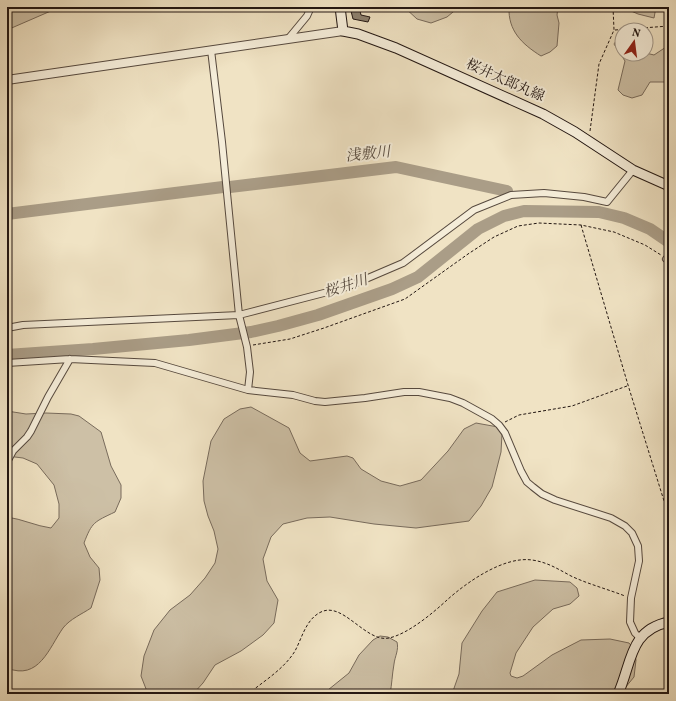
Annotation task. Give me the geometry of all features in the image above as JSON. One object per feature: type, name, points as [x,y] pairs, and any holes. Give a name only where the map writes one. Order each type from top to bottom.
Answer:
[{"type":"main road","points":[[340,7],[343,31]]},
{"type":"main road","name":"桜井太郎丸線","points":[[343,31],[358,34],[396,48],[510,98],[543,114],[585,138],[633,170],[669,186]]},
{"type":"main road","points":[[618,694],[635,646],[640,638],[649,630],[669,622]]},
{"type":"street","points":[[288,39],[307,16],[311,7]]},
{"type":"street","points":[[7,80],[343,31]]},
{"type":"street","points":[[211,50],[240,318],[247,347],[250,372],[248,390]]},
{"type":"street","points":[[7,328],[23,325],[240,318],[347,287],[402,263],[474,210],[511,195],[544,193],[584,197],[607,202],[633,170]]},
{"type":"street","points":[[7,462],[13,450],[32,431],[48,397],[70,359]]},
{"type":"street","points":[[7,363],[70,359],[155,363],[248,390],[271,392],[325,402],[404,392],[419,392],[432,393],[463,403],[499,425],[505,433],[521,471],[527,482],[532,487],[542,494],[556,500],[611,518],[625,526],[632,533],[638,546],[639,561],[631,598],[630,622],[635,634],[640,638]]},
{"type":"path","points":[[614,7],[614,22]]},
{"type":"path","points":[[654,27],[669,26]]},
{"type":"path","points":[[585,138],[590,131],[599,64],[614,30]]},
{"type":"path","points":[[247,347],[290,339],[405,299],[494,237],[518,226],[539,224],[580,225],[614,232],[668,257]]},
{"type":"path","points":[[580,225],[669,517]]},
{"type":"path","points":[[499,425],[519,415],[572,406],[628,385]]},
{"type":"path","points":[[248,694],[284,664],[294,652],[309,623],[321,612],[332,610],[352,620],[365,631],[377,636],[388,638],[400,634],[414,626],[478,576],[519,560],[532,560],[548,564],[571,576],[631,598]]},
{"type":"shaded area","points":[[7,7],[60,7],[7,30]]},
{"type":"shaded area","points":[[404,7],[459,7],[447,17],[431,23],[417,19]]},
{"type":"shaded area","points":[[509,7],[558,7],[557,15],[559,23],[557,46],[550,52],[541,56],[528,47],[522,42],[514,30],[509,16]]},
{"type":"shaded area","points":[[622,7],[656,7],[654,18],[638,14]]},
{"type":"shaded area","points":[[669,45],[669,82],[650,82],[642,95],[632,98],[623,95],[618,90],[625,62],[654,62],[654,55]]},
{"type":"shaded area","points":[[251,407],[289,428],[300,453],[310,461],[347,456],[353,458],[361,469],[381,481],[400,486],[421,480],[448,451],[464,429],[476,423],[498,427],[502,434],[501,452],[492,487],[481,506],[469,521],[416,528],[374,524],[330,517],[307,518],[283,524],[271,537],[263,559],[267,581],[278,600],[274,623],[263,635],[241,651],[215,665],[203,683],[193,694],[148,694],[141,676],[144,656],[154,630],[170,610],[190,595],[205,578],[215,563],[218,549],[204,501],[203,481],[211,441],[224,419],[240,409]]},
{"type":"shaded area","points":[[7,411],[26,414],[46,413],[71,414],[79,416],[101,432],[111,466],[121,485],[121,498],[115,512],[95,523],[89,531],[84,543],[90,557],[99,568],[100,580],[91,608],[73,619],[63,628],[42,660],[27,670],[18,671],[7,668],[7,517],[51,528],[59,518],[59,504],[54,485],[37,464],[23,458],[7,456]]},
{"type":"shaded area","points":[[535,580],[570,582],[577,588],[579,596],[570,604],[553,609],[533,627],[516,653],[510,673],[511,676],[517,678],[523,676],[552,655],[581,640],[610,639],[629,643],[634,649],[636,660],[634,677],[625,688],[617,694],[452,694],[459,674],[462,643],[482,611],[497,592]]},
{"type":"shaded area","points":[[380,636],[388,637],[397,642],[390,694],[323,694],[349,673],[359,655],[373,640]]},
{"type":"building","points":[[350,7],[359,7],[361,15],[370,17],[368,22],[353,19]]},
{"type":"waterway","name":"浅敷川","points":[[230,187],[396,167],[507,191]]},
{"type":"waterway","name":"浅敷川","points":[[7,214],[223,187]]},
{"type":"waterway","name":"桜井川","points":[[7,355],[189,340],[251,332],[318,315],[392,289],[418,277],[478,229],[504,216],[524,211],[599,212],[624,218],[650,229],[669,242]]}]
